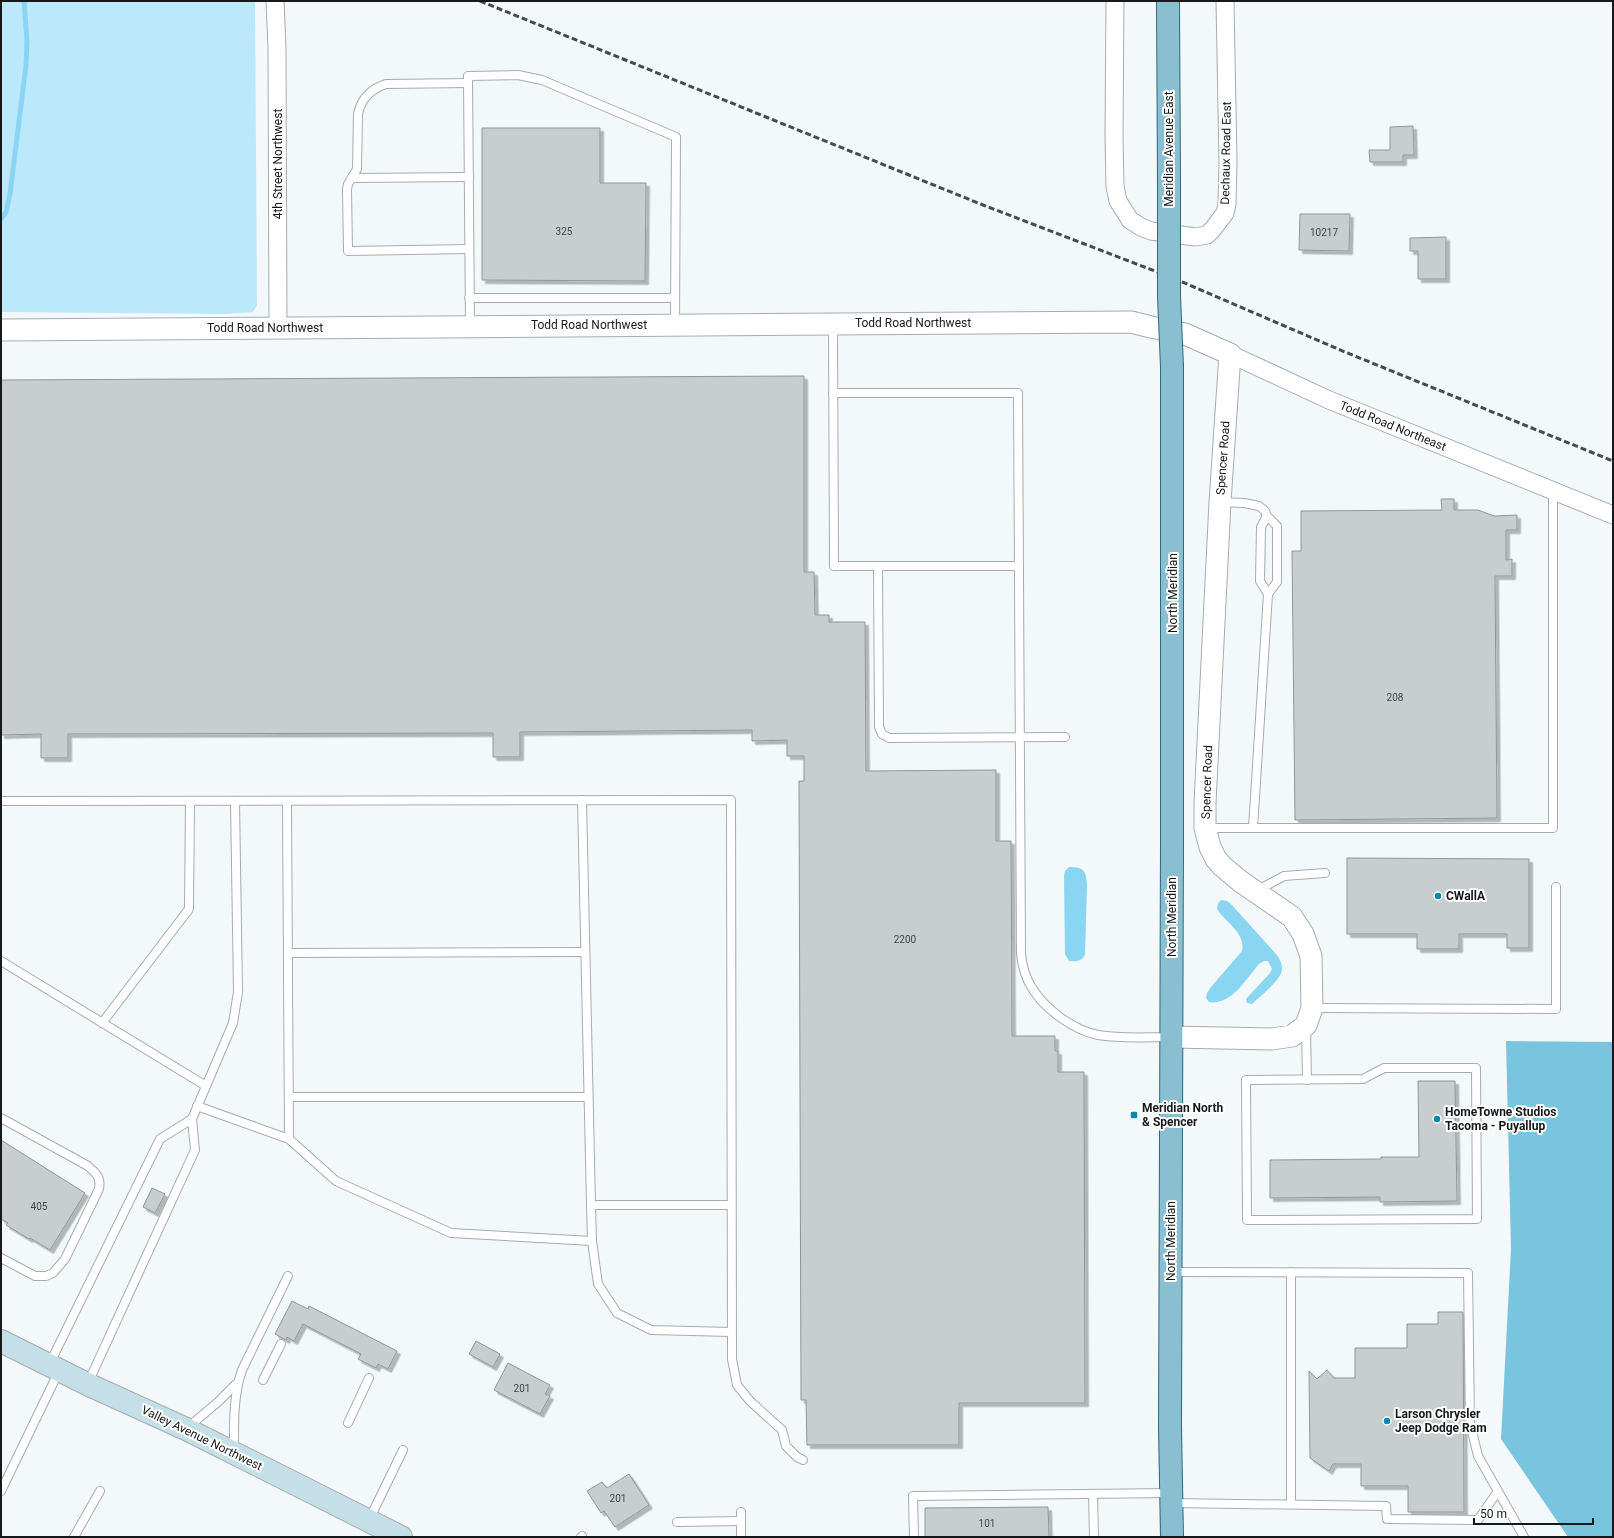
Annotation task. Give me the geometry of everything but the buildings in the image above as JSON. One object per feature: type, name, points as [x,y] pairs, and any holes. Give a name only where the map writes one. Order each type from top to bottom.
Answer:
[{"type":"main road","name":"Meridian Avenue East","points":[[1168,1],[1169,296]]},
{"type":"main road","name":"North Meridian","points":[[1169,296],[1172,367],[1170,1272],[1172,1537]]},
{"type":"main road","name":"Valley Avenue Northwest","points":[[1,1341],[87,1384],[186,1428],[401,1537]]},
{"type":"street","name":"4th Street Northwest","points":[[275,1],[277,48],[278,328]]},
{"type":"street","name":"Dechaux Road East","points":[[1115,1],[1114,143],[1115,186],[1118,201],[1130,220],[1141,227],[1151,231],[1194,237],[1207,235],[1213,230],[1227,204],[1228,162],[1225,1]]},
{"type":"street","name":"Todd Road Northwest","points":[[1,330],[1131,322],[1176,331]]},
{"type":"street","name":"Todd Road Northeast","points":[[1176,331],[1230,354],[1329,400],[1613,515]]},
{"type":"street","name":"Spencer Road","points":[[1230,354],[1220,502],[1205,828],[1210,847],[1216,859],[1222,866],[1255,892],[1292,917],[1303,934],[1311,956],[1309,1016]]},
{"type":"street","points":[[1171,1037],[1272,1039],[1292,1036],[1309,1016]]},
{"type":"lane","points":[[470,326],[468,76],[518,75],[530,77],[676,137],[675,325]]},
{"type":"lane","points":[[468,83],[386,84],[377,87],[370,93],[360,107],[358,114],[357,169],[347,190],[348,251],[469,249]]},
{"type":"lane","points":[[352,178],[469,177]]},
{"type":"lane","points":[[470,298],[675,298]]},
{"type":"lane","points":[[833,324],[834,566],[1019,566]]},
{"type":"lane","points":[[833,393],[1018,393],[1021,953],[1026,976],[1032,988],[1044,1002],[1064,1019],[1079,1028],[1096,1034],[1116,1037],[1171,1037]]},
{"type":"lane","points":[[1205,828],[1553,828],[1553,490]]},
{"type":"lane","points":[[1220,502],[1253,504],[1259,506],[1277,526],[1277,582],[1268,594],[1253,828]]},
{"type":"lane","points":[[1267,516],[1261,527],[1260,581],[1268,594]]},
{"type":"lane","points":[[878,566],[879,727],[882,734],[889,738],[1066,737]]},
{"type":"lane","points":[[1,800],[731,800],[732,1359],[737,1384],[750,1401],[782,1430],[786,1446],[797,1457],[803,1460]]},
{"type":"lane","points":[[102,1023],[189,909],[190,800]]},
{"type":"lane","points":[[87,1384],[195,1150],[192,1119],[233,1023],[238,992],[235,800]]},
{"type":"lane","points":[[288,800],[289,1139]]},
{"type":"lane","points":[[582,800],[590,1205],[592,1241],[598,1284],[618,1313],[651,1330],[731,1332]]},
{"type":"lane","points":[[1255,892],[1284,876],[1325,873]]},
{"type":"lane","points":[[1307,1080],[1309,1016],[1556,1009],[1556,887]]},
{"type":"lane","points":[[288,953],[585,952]]},
{"type":"lane","points":[[1,961],[206,1086]]},
{"type":"lane","points":[[1384,1068],[1476,1068],[1477,1219],[1247,1220],[1246,1080],[1307,1080],[1363,1079],[1384,1068]]},
{"type":"lane","points":[[289,1097],[588,1097]]},
{"type":"lane","points":[[197,1106],[289,1139],[336,1181],[451,1233],[592,1241]]},
{"type":"lane","points":[[1,1118],[88,1166],[99,1175],[100,1182],[99,1189],[65,1259],[53,1273],[46,1276],[35,1276],[1,1258]]},
{"type":"lane","points":[[1,1491],[54,1368],[160,1139],[192,1119]]},
{"type":"lane","points":[[590,1205],[731,1205]]},
{"type":"lane","points":[[1170,1272],[1468,1273],[1470,1424],[1478,1456],[1524,1537]]},
{"type":"lane","points":[[1291,1272],[1291,1504]]},
{"type":"lane","points":[[234,1453],[234,1403],[237,1383],[288,1276]]},
{"type":"lane","points":[[262,1380],[281,1344]]},
{"type":"lane","points":[[348,1423],[369,1378]]},
{"type":"lane","points":[[186,1428],[218,1402],[237,1383]]},
{"type":"lane","points":[[369,1521],[403,1450]]},
{"type":"lane","points":[[74,1537],[100,1491]]},
{"type":"lane","points":[[914,1537],[914,1496],[1093,1495],[1291,1504],[1386,1506],[1387,1519],[1478,1520],[1498,1491]]},
{"type":"lane","points":[[1093,1495],[1094,1537]]},
{"type":"lane","points":[[741,1512],[741,1537]]},
{"type":"lane","points":[[677,1522],[741,1521]]},
{"type":"shaded area","points":[[1,1],[255,1],[257,305],[253,312],[227,314],[1,312]]},
{"type":"shaded area","points":[[1069,867],[1081,869],[1085,873],[1087,885],[1085,955],[1078,961],[1069,961],[1065,954],[1064,876],[1065,871]]},
{"type":"shaded area","points":[[1221,900],[1227,901],[1231,904],[1276,954],[1281,964],[1282,968],[1279,977],[1252,1004],[1247,1003],[1246,999],[1270,973],[1272,969],[1268,961],[1264,961],[1259,964],[1231,996],[1217,1002],[1209,1002],[1206,998],[1211,987],[1242,951],[1241,939],[1238,933],[1217,909],[1218,903]]},
{"type":"shaded area","points":[[1506,1041],[1613,1042],[1613,1537],[1568,1537],[1501,1439],[1511,1249]]},
{"type":"waterway","points":[[1,219],[6,212],[10,194],[26,65],[27,42],[24,1]]},
{"type":"railway","points":[[480,1],[983,205],[1173,278],[1345,352],[1613,461]]},
{"type":"place","name":"CWallA","points":[[1438,896]]},
{"type":"place","name":"Meridian North & Spencer","points":[[1134,1115]]},
{"type":"place","name":"HomeTowne Studios Tacoma - Puyallup","points":[[1437,1119]]},
{"type":"place","name":"Larson Chrysler Jeep Dodge Ram","points":[[1387,1421]]}]
